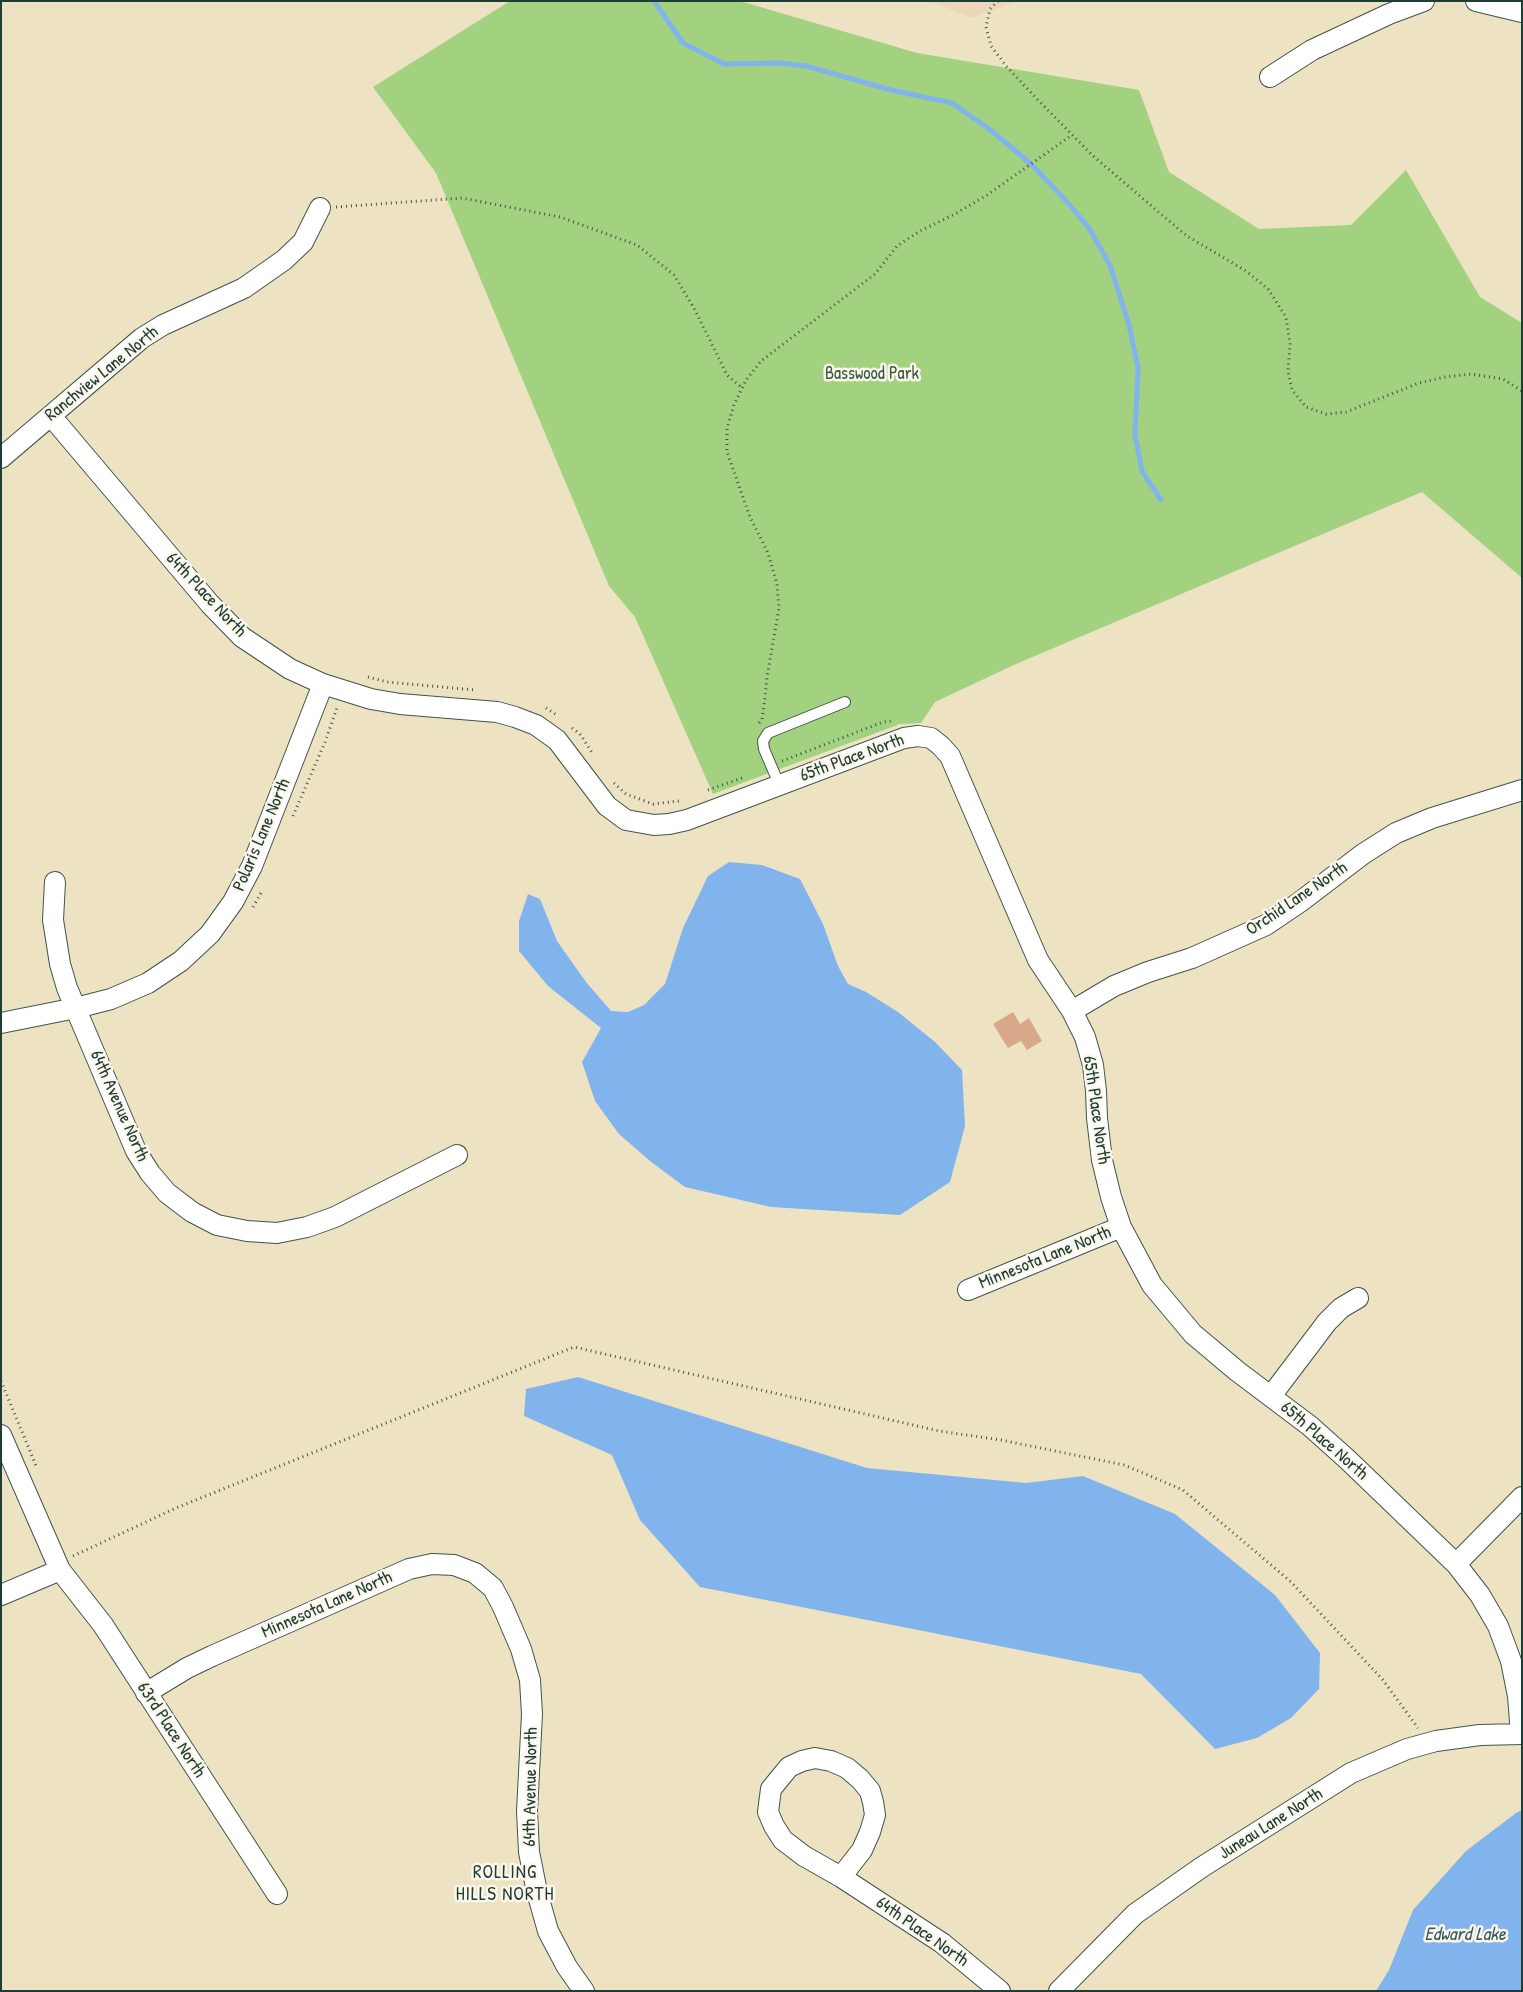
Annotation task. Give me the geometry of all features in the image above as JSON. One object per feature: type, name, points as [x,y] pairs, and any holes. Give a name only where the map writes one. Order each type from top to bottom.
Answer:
[{"type":"street","points":[[1270,77],[1312,50],[1389,14],[1424,1]]},
{"type":"street","points":[[1476,1],[1522,12]]},
{"type":"street","name":"Ranchview Lane North","points":[[1,458],[142,338],[163,324],[244,288],[284,260],[303,242],[320,208]]},
{"type":"street","name":"64th Place North","points":[[51,416],[210,604],[242,637],[290,669],[323,684],[371,698],[400,704],[497,712],[515,717],[536,725],[557,740],[572,759]]},
{"type":"street","name":"Polaris Lane North","points":[[1,1023],[111,999],[148,983],[181,961],[210,934],[233,902],[252,866],[323,684]]},
{"type":"street","name":"65th Place North","points":[[572,759],[608,806],[626,820],[654,825],[687,820],[904,738],[918,736],[931,738],[942,746],[950,756],[1038,960],[1072,1011],[1085,1037],[1093,1064],[1102,1160],[1111,1197],[1121,1227],[1152,1285],[1193,1334],[1214,1353],[1310,1426],[1456,1564],[1480,1595],[1498,1626],[1511,1661],[1518,1696],[1521,1734]]},
{"type":"street","name":"Orchid Lane North","points":[[1072,1011],[1114,986],[1148,972],[1192,958],[1266,925],[1300,902],[1363,854],[1396,833],[1432,818],[1522,790]]},
{"type":"street","name":"64th Avenue North","points":[[54,882],[53,920],[60,964],[76,1008],[136,1151],[150,1173],[167,1194],[192,1212],[217,1225],[247,1231],[277,1233],[307,1227],[335,1217],[457,1155]]},
{"type":"street","name":"Minnesota Lane North","points":[[968,1290],[1121,1227]]},
{"type":"street","points":[[1272,1396],[1327,1322],[1341,1308],[1358,1298]]},
{"type":"street","name":"63rd Place North","points":[[1,1435],[60,1570],[103,1625],[277,1894]]},
{"type":"street","points":[[1456,1564],[1522,1497]]},
{"type":"street","name":"Minnesota Lane North","points":[[146,1693],[187,1668],[212,1656],[409,1570],[432,1564],[454,1565],[475,1573],[493,1588],[503,1607]]},
{"type":"street","points":[[1,1595],[60,1570]]},
{"type":"street","name":"64th Avenue North","points":[[503,1607],[521,1649],[530,1680],[532,1714],[528,1827],[529,1852],[537,1892],[548,1930],[567,1968],[584,1991]]},
{"type":"street","name":"Juneau Lane North","points":[[1059,1991],[1136,1914],[1195,1872],[1351,1773],[1407,1748],[1436,1741],[1480,1735],[1521,1734]]},
{"type":"street","name":"64th Place North","points":[[841,1877],[862,1850],[870,1832],[875,1815],[874,1802],[870,1791],[847,1768],[831,1761],[815,1758],[802,1761],[789,1767],[771,1789],[768,1812],[783,1840],[804,1856],[841,1877],[904,1920],[942,1943],[1000,1991]]},
{"type":"lane","points":[[779,784],[764,749],[763,741],[768,733],[845,702]]},
{"type":"path","points":[[998,1],[990,9],[986,27],[991,46],[1007,67],[1072,135],[1109,170],[1187,236],[1246,271],[1268,289],[1286,317],[1290,344],[1288,371],[1292,390],[1306,408],[1326,414],[1346,412],[1419,383],[1471,374],[1502,379],[1522,391]]},
{"type":"path","points":[[756,727],[762,719],[767,676],[780,608],[777,584],[768,553],[750,517],[727,452],[727,428],[734,405],[746,380],[762,362],[875,274],[897,246],[920,230],[955,214],[987,195],[1072,135]]},
{"type":"path","points":[[320,208],[462,198],[560,217],[637,245],[674,276],[694,308],[727,375],[742,388]]},
{"type":"path","points":[[291,821],[325,742],[349,673],[387,682],[484,692]]},
{"type":"path","points":[[542,706],[550,710],[580,734],[595,758]]},
{"type":"path","points":[[700,794],[732,780],[759,774],[771,765],[884,722],[901,720]]},
{"type":"path","points":[[612,780],[626,794],[652,804],[683,801]]},
{"type":"path","points":[[252,908],[261,892]]},
{"type":"path","points":[[60,1570],[74,1556],[176,1508],[574,1347],[940,1431],[1001,1440],[1124,1465],[1183,1490],[1291,1582],[1384,1680],[1418,1728]]},
{"type":"shaded area","points":[[929,1],[1018,1],[971,18]]},
{"type":"green space","name":"Basswood Park","points":[[510,1],[740,1],[917,53],[1139,90],[1169,172],[1259,229],[1351,225],[1406,170],[1480,297],[1522,323],[1522,578],[1422,492],[1016,664],[935,702],[921,723],[900,724],[713,794],[635,617],[609,586],[436,173],[373,87]]},
{"type":"water","points":[[729,862],[762,865],[800,879],[823,924],[838,966],[848,984],[866,992],[898,1012],[935,1042],[962,1070],[965,1126],[950,1182],[900,1215],[771,1207],[685,1187],[650,1161],[619,1134],[595,1101],[582,1062],[601,1028],[548,986],[519,951],[519,921],[528,894],[540,899],[557,941],[586,982],[611,1011],[628,1012],[644,1005],[665,984],[683,928],[708,876]]},
{"type":"water","points":[[578,1377],[867,1468],[1026,1483],[1083,1476],[1175,1514],[1275,1595],[1320,1653],[1319,1689],[1291,1718],[1257,1738],[1215,1749],[1141,1674],[700,1587],[640,1520],[612,1455],[524,1416],[526,1389]]},
{"type":"water","name":"Edward Lake","points":[[1522,1810],[1522,1991],[1376,1991],[1389,1970],[1413,1910],[1466,1851]]},
{"type":"building","points":[[1013,1012],[1020,1024],[1029,1018],[1042,1041],[1027,1050],[1021,1041],[1008,1048],[993,1024]]},
{"type":"waterway","points":[[654,1],[683,43],[724,64],[780,63],[806,66],[891,90],[952,103],[992,131],[1032,165],[1089,228],[1110,265],[1129,325],[1138,368],[1135,435],[1142,471],[1161,500]]},
{"type":"district","name":"ROLLING HILLS NORTH","points":[[505,1884]]}]
